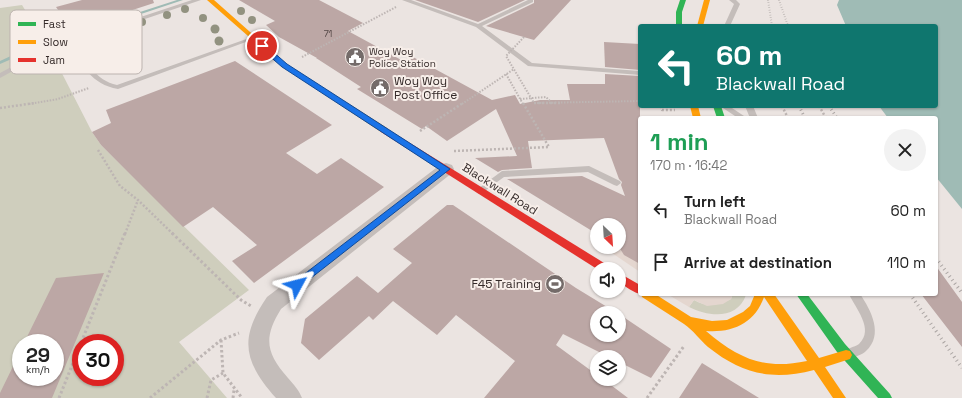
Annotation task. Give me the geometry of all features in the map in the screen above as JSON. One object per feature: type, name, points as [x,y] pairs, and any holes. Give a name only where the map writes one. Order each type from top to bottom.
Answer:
[{"type":"street","name":"Blackwall Road","points":[[210,0],[284,65],[479,191],[594,262]]},
{"type":"street","points":[[679,24],[683,0]]},
{"type":"street","points":[[701,24],[707,0]]},
{"type":"street","points":[[291,398],[276,382],[265,367],[259,354],[257,337],[263,319],[274,303],[446,169]]},
{"type":"street","points":[[626,281],[638,289]]},
{"type":"street","points":[[649,296],[686,319],[697,324],[712,325],[726,325],[740,321],[753,310],[759,296]]},
{"type":"street","points":[[769,296],[840,398]]},
{"type":"street","points":[[802,296],[823,327],[846,355],[886,398]]},
{"type":"street","points":[[686,319],[704,337],[741,361],[752,366],[768,370],[778,370],[815,363],[846,355]]},
{"type":"lane","points":[[142,18],[198,0]]},
{"type":"lane","points":[[406,0],[478,26],[530,65],[638,73]]},
{"type":"lane","points":[[478,26],[530,0]]},
{"type":"lane","points":[[728,24],[737,4],[732,0]]},
{"type":"lane","points":[[93,74],[96,78],[108,86],[118,87],[254,38]]},
{"type":"lane","points":[[0,76],[10,70]]},
{"type":"lane","points":[[727,108],[739,116]]},
{"type":"lane","points":[[479,191],[502,174],[588,169],[617,183]]},
{"type":"lane","points":[[846,355],[863,348],[868,333],[869,321],[865,308],[856,296]]},
{"type":"path","points":[[300,57],[406,0]]},
{"type":"path","points":[[524,37],[506,56],[534,103],[638,101]]},
{"type":"path","points":[[419,131],[526,62]]},
{"type":"path","points":[[453,151],[549,147],[506,74]]},
{"type":"path","points":[[0,108],[58,99],[90,88]]},
{"type":"path","points":[[520,99],[546,97],[551,103]]},
{"type":"path","points":[[662,108],[662,110],[678,110]]},
{"type":"path","points":[[98,150],[120,186],[138,200],[241,300],[263,319],[221,340],[150,398]]},
{"type":"path","points":[[59,398],[138,200]]},
{"type":"path","points":[[221,340],[222,373],[242,398]]},
{"type":"path","points":[[647,398],[684,345]]},
{"type":"path","points":[[207,398],[211,380],[222,373]]},
{"type":"path","points":[[233,398],[234,389]]},
{"type":"shaded area","points":[[22,5],[25,10],[10,10],[10,74],[62,74],[92,132],[101,145],[249,290],[179,342],[227,398],[0,398],[0,8]]},
{"type":"shaded area","points":[[626,253],[638,262],[638,271],[626,262],[613,254],[626,254]]},
{"type":"shaded area","points":[[670,296],[732,296],[731,299],[723,304],[707,306],[694,300],[689,307]]},
{"type":"shaded area","points":[[732,296],[746,296],[742,303],[736,309],[722,314],[705,313],[689,307],[694,300],[712,305],[731,299]]},
{"type":"water","points":[[839,0],[962,0],[962,209],[938,179],[938,116],[886,116],[880,108],[938,108],[938,24],[845,24],[837,5]]},
{"type":"building","points":[[82,0],[153,0],[154,3],[133,10],[58,10],[56,7]]},
{"type":"building","points":[[239,0],[319,0],[363,23],[348,31],[405,62],[413,57],[492,100],[515,95],[520,104],[540,100],[570,100],[567,84],[605,84],[605,74],[638,76],[638,108],[640,108],[640,116],[638,116],[638,263],[623,254],[626,254],[626,218],[590,218],[590,230],[507,179],[582,176],[625,196],[621,185],[622,182],[619,179],[604,138],[528,141],[532,168],[502,170],[498,172],[475,158],[517,156],[496,109],[447,141],[426,126],[422,129],[357,89],[361,87],[317,58],[279,37],[266,25],[275,21]]},
{"type":"building","points":[[415,0],[525,0],[478,22]]},
{"type":"building","points":[[534,0],[571,0],[534,40],[486,26],[534,3]]},
{"type":"building","points":[[604,42],[638,44],[638,70],[605,67]]},
{"type":"building","points":[[235,61],[332,125],[286,153],[317,174],[341,158],[384,187],[254,283],[232,261],[257,245],[213,207],[183,227],[101,145],[92,132],[111,123],[106,110]]},
{"type":"building","points":[[447,205],[453,205],[590,297],[590,298],[606,306],[590,306],[590,342],[626,342],[626,319],[671,349],[651,378],[626,366],[626,350],[595,350],[563,334],[556,345],[590,370],[590,386],[612,386],[628,398],[484,398],[515,361],[456,315],[437,335],[393,301],[373,320],[369,316],[319,360],[301,343],[305,319],[357,276],[378,293],[412,263],[393,249]]},
{"type":"building","points":[[938,269],[962,302],[962,347],[923,296],[938,296]]},
{"type":"building","points":[[104,273],[79,334],[72,334],[72,350],[64,369],[64,334],[28,334],[56,278]]},
{"type":"building","points":[[702,363],[759,398],[679,398]]},
{"type":"building","points":[[12,368],[12,386],[57,386],[52,398],[0,398],[0,393]]},
{"type":"waterway","points":[[142,13],[181,0]]},
{"type":"waterway","points":[[0,63],[10,58]]},
{"type":"railway","points":[[768,0],[772,24]]},
{"type":"railway","points":[[779,0],[787,24]]},
{"type":"railway","points":[[800,108],[804,116]]},
{"type":"railway","points":[[830,108],[836,116]]},
{"type":"railway","points":[[938,261],[962,293]]},
{"type":"railway","points":[[911,296],[962,368]]},
{"type":"traffic: fast","points":[[679,24],[679,12],[683,0]]},
{"type":"traffic: fast","points":[[718,108],[720,116]]},
{"type":"traffic: fast","points":[[802,296],[841,348],[886,398]]},
{"type":"traffic: slow","points":[[210,0],[284,65],[384,130]]},
{"type":"traffic: slow","points":[[701,24],[707,0]]},
{"type":"traffic: slow","points":[[694,108],[696,116]]},
{"type":"traffic: slow","points":[[649,296],[684,319],[697,324],[712,326],[727,325],[741,320],[752,311],[759,296]]},
{"type":"traffic: slow","points":[[769,296],[840,398]]},
{"type":"traffic: slow","points":[[686,319],[713,344],[734,358],[756,368],[778,371],[788,370],[846,355]]},
{"type":"traffic: jam","points":[[384,130],[594,262]]},
{"type":"traffic: jam","points":[[626,281],[638,289]]},
{"type":"place","name":"Woy Woy Police Station","points":[[355,57]]},
{"type":"place","name":"Woy Woy Post Office","points":[[380,88]]},
{"type":"place","name":"F45 Training","points":[[555,284]]},
{"type":"route","points":[[262,46],[278,61],[446,169],[297,285]]}]
